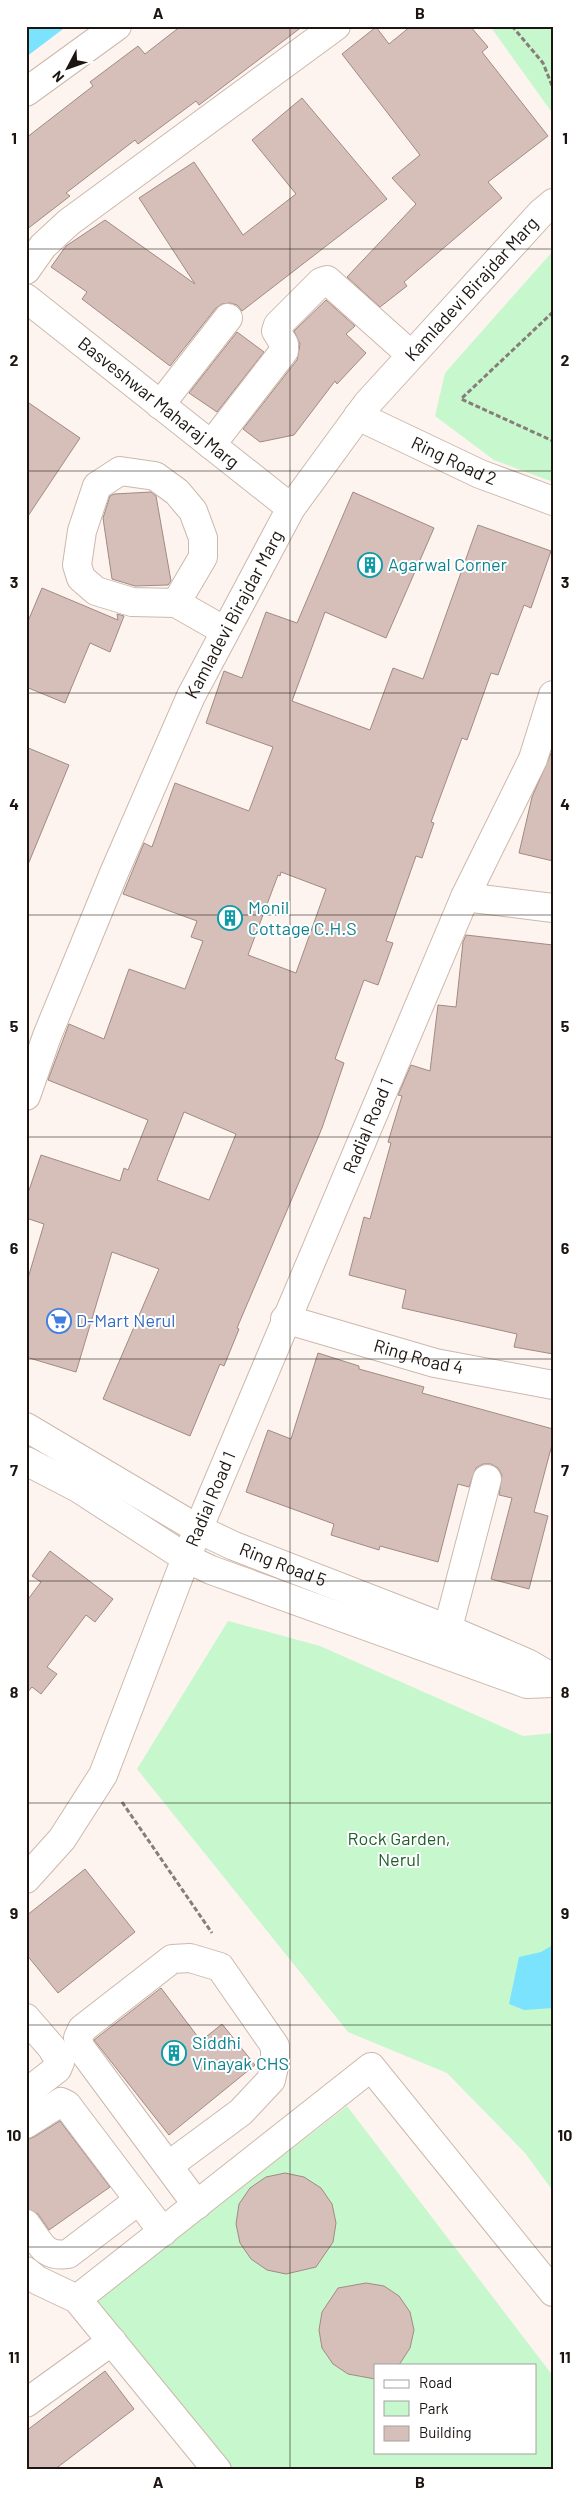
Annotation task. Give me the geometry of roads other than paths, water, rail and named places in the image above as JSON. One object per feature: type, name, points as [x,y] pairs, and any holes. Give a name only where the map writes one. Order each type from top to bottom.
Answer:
[{"type":"street","points":[[26,92],[117,26]]},
{"type":"street","points":[[26,270],[43,246],[69,222],[336,26]]},
{"type":"street","name":"Kamladevi Birajdar Marg","points":[[26,1096],[47,1036],[114,873],[191,696],[291,508],[358,416],[541,213],[553,203]]},
{"type":"street","points":[[208,443],[284,351],[284,344],[276,331],[278,325],[321,282],[327,280],[411,355]]},
{"type":"street","name":"Basveshwar Maharaj Marg","points":[[26,298],[291,508]]},
{"type":"street","points":[[160,405],[228,318]]},
{"type":"street","points":[[208,443],[274,352]]},
{"type":"street","name":"Ring Road 2","points":[[358,416],[480,474],[553,502]]},
{"type":"street","points":[[176,603],[203,557],[202,538],[193,511],[177,492],[155,476],[120,471],[97,486],[82,532],[77,565],[81,578],[96,591],[132,602],[176,603],[226,631]]},
{"type":"street","name":"Radial Road 1","points":[[26,1879],[62,1839],[103,1775],[186,1558],[465,897],[543,759],[553,695]]},
{"type":"street","points":[[465,897],[553,908]]},
{"type":"street","name":"Ring Road 4","points":[[286,1319],[435,1363],[553,1385]]},
{"type":"street","name":"Ring Road 5","points":[[26,1427],[198,1529],[444,1641],[527,1684],[553,1683]]},
{"type":"street","name":"Ring Road 5","points":[[26,1461],[78,1488],[186,1558],[211,1570],[444,1641],[527,1662],[553,1678]]},
{"type":"street","points":[[444,1641],[487,1479]]},
{"type":"street","points":[[26,1485],[78,1488]]},
{"type":"street","points":[[168,2166],[241,2112],[271,2080],[274,2070],[275,2046],[220,1967],[190,1958],[172,1959],[82,2029],[78,2038],[80,2046],[168,2166],[197,2205]]},
{"type":"street","points":[[26,2004],[26,2014]]},
{"type":"street","points":[[26,2018],[52,2048],[60,2062],[58,2069],[26,2093]]},
{"type":"street","points":[[245,2034],[274,2070]]},
{"type":"street","points":[[77,2298],[372,2067],[553,2292]]},
{"type":"street","points":[[26,2124],[61,2102],[68,2105],[163,2232]]},
{"type":"street","points":[[26,2224],[48,2254],[56,2256],[68,2254],[139,2200]]},
{"type":"street","points":[[26,2272],[37,2280],[77,2298],[217,2470]]},
{"type":"street","points":[[26,2403],[112,2341]]},
{"type":"water","points":[[26,26],[67,26],[26,57]]},
{"type":"water","points":[[553,1945],[553,2008],[524,2010],[509,2004],[519,1957],[541,1952]]},
{"type":"place","name":"Agarwal Corner","points":[[370,565]]},
{"type":"place","name":"Monil Cottage C.H.S","points":[[230,918]]},
{"type":"place","name":"D-Mart Nerul","points":[[59,1321]]},
{"type":"place","name":"Siddhi Vinayak CHS","points":[[174,2053]]},
{"type":"park label","name":"Rock Garden, Nerul","points":[[399,1849]]}]
